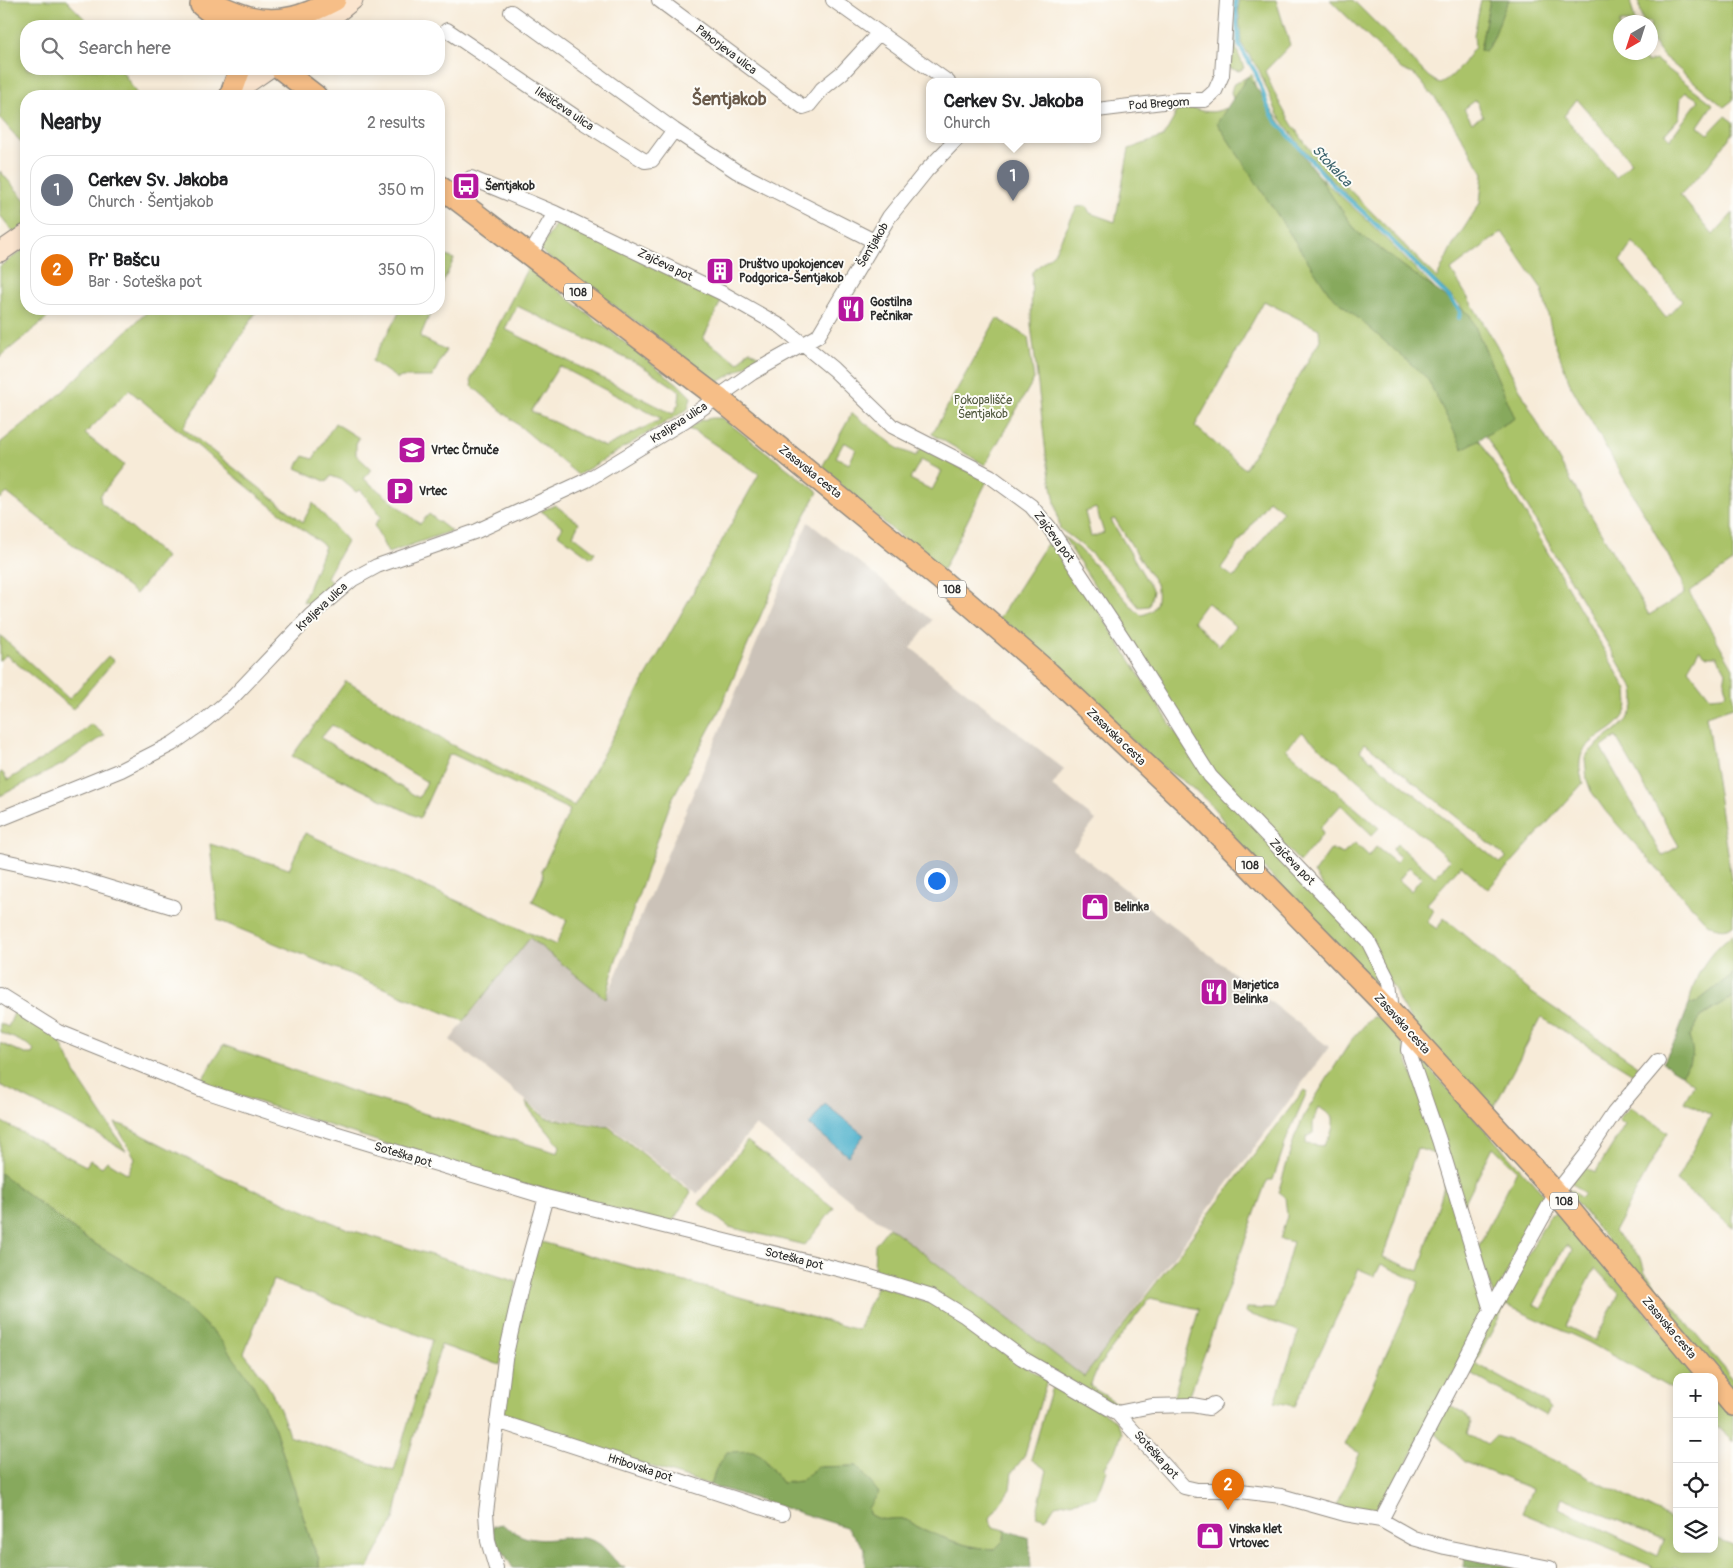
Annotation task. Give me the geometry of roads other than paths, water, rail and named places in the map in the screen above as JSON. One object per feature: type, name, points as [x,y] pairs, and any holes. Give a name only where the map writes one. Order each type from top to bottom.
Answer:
[{"type":"main road","points":[[195,0],[219,20]]},
{"type":"main road","points":[[204,0],[248,17],[271,20],[292,19],[311,13],[335,0]]},
{"type":"main road","points":[[328,20],[353,0]]},
{"type":"main road","points":[[232,90],[238,75]]},
{"type":"main road","points":[[237,90],[259,75]]},
{"type":"main road","points":[[289,75],[308,90]]},
{"type":"main road","points":[[308,75],[311,83],[318,90]]},
{"type":"main road","name":"Zasavska cesta","points":[[445,191],[717,397],[939,578],[1049,673],[1200,816],[1392,1012],[1556,1193],[1707,1373]]},
{"type":"main road","points":[[0,252],[20,238]]},
{"type":"main road","points":[[1718,1387],[1733,1405]]},
{"type":"street","name":"Pahorjeva ulica","points":[[659,0],[803,107],[810,105],[822,89],[843,72],[879,33]]},
{"type":"street","points":[[833,0],[942,78]]},
{"type":"street","name":"Pod Bregom","points":[[1101,110],[1179,100],[1197,102],[1210,97],[1220,82],[1222,75],[1227,0]]},
{"type":"street","points":[[511,12],[674,130],[747,177],[874,241]]},
{"type":"street","name":"Ilešičeva ulica","points":[[447,30],[580,120],[646,160],[652,160],[674,130]]},
{"type":"street","name":"Šentjakob","points":[[717,397],[821,333],[874,241],[921,178],[953,143]]},
{"type":"street","name":"Zajčeva pot","points":[[471,178],[555,213],[724,294],[782,327],[803,343],[892,426],[990,476],[1032,506],[1049,527],[1124,640],[1210,776],[1368,941],[1389,982],[1392,1012]]},
{"type":"street","points":[[530,255],[555,213]]},
{"type":"street","name":"Kraljeva ulica","points":[[0,819],[121,770],[172,744],[233,696],[311,615],[353,579],[377,566],[477,531],[587,480],[671,429],[717,397]]},
{"type":"street","points":[[0,860],[64,874],[173,907]]},
{"type":"street","name":"Soteška pot","points":[[0,995],[59,1032],[208,1092],[411,1158],[546,1197],[870,1277],[932,1296],[966,1316],[1022,1358],[1117,1413],[1184,1486],[1197,1490],[1232,1490],[1281,1496],[1345,1514],[1381,1520],[1413,1538],[1444,1547],[1550,1568]]},
{"type":"street","points":[[1410,1033],[1408,1050],[1440,1140],[1491,1310]]},
{"type":"street","points":[[1381,1520],[1491,1310],[1556,1193],[1586,1155],[1614,1113],[1658,1061]]},
{"type":"street","points":[[496,1568],[488,1541],[486,1514],[497,1421],[506,1359],[520,1287],[546,1197]]},
{"type":"street","points":[[1117,1413],[1152,1406],[1192,1405],[1209,1408],[1214,1404]]},
{"type":"street","name":"Hribovska pot","points":[[497,1421],[782,1514]]},
{"type":"water","points":[[825,1104],[864,1135],[848,1156],[809,1125]]},
{"type":"waterway","name":"Stokalca","points":[[1235,0],[1239,45],[1256,73],[1268,107],[1275,120],[1334,186],[1449,297],[1460,311],[1459,318]]},
{"type":"place","name":"Šentjakob","points":[[466,186]]},
{"type":"place","name":"Cerkev Sv. Jakoba","points":[[1013,201]]},
{"type":"place","name":"Društvo upokojencev Podgorica-Šentjakob","points":[[720,271]]},
{"type":"place","name":"Gostilna Pečnikar","points":[[851,309]]},
{"type":"place","name":"Vrtec Črnuče","points":[[412,450]]},
{"type":"place","name":"Vrtec","points":[[400,491]]},
{"type":"place","name":"Belinka","points":[[1095,907]]},
{"type":"place","name":"Marjetica Belinka","points":[[1214,992]]},
{"type":"place","name":"Pr' Bašcu","points":[[1228,1510]]},
{"type":"place","name":"Vinska klet Vrtovec","points":[[1210,1536]]},
{"type":"district","name":"Šentjakob","points":[[729,99]]},
{"type":"park label","name":"Pokopališče Šentjakob","points":[[983,407]]}]
